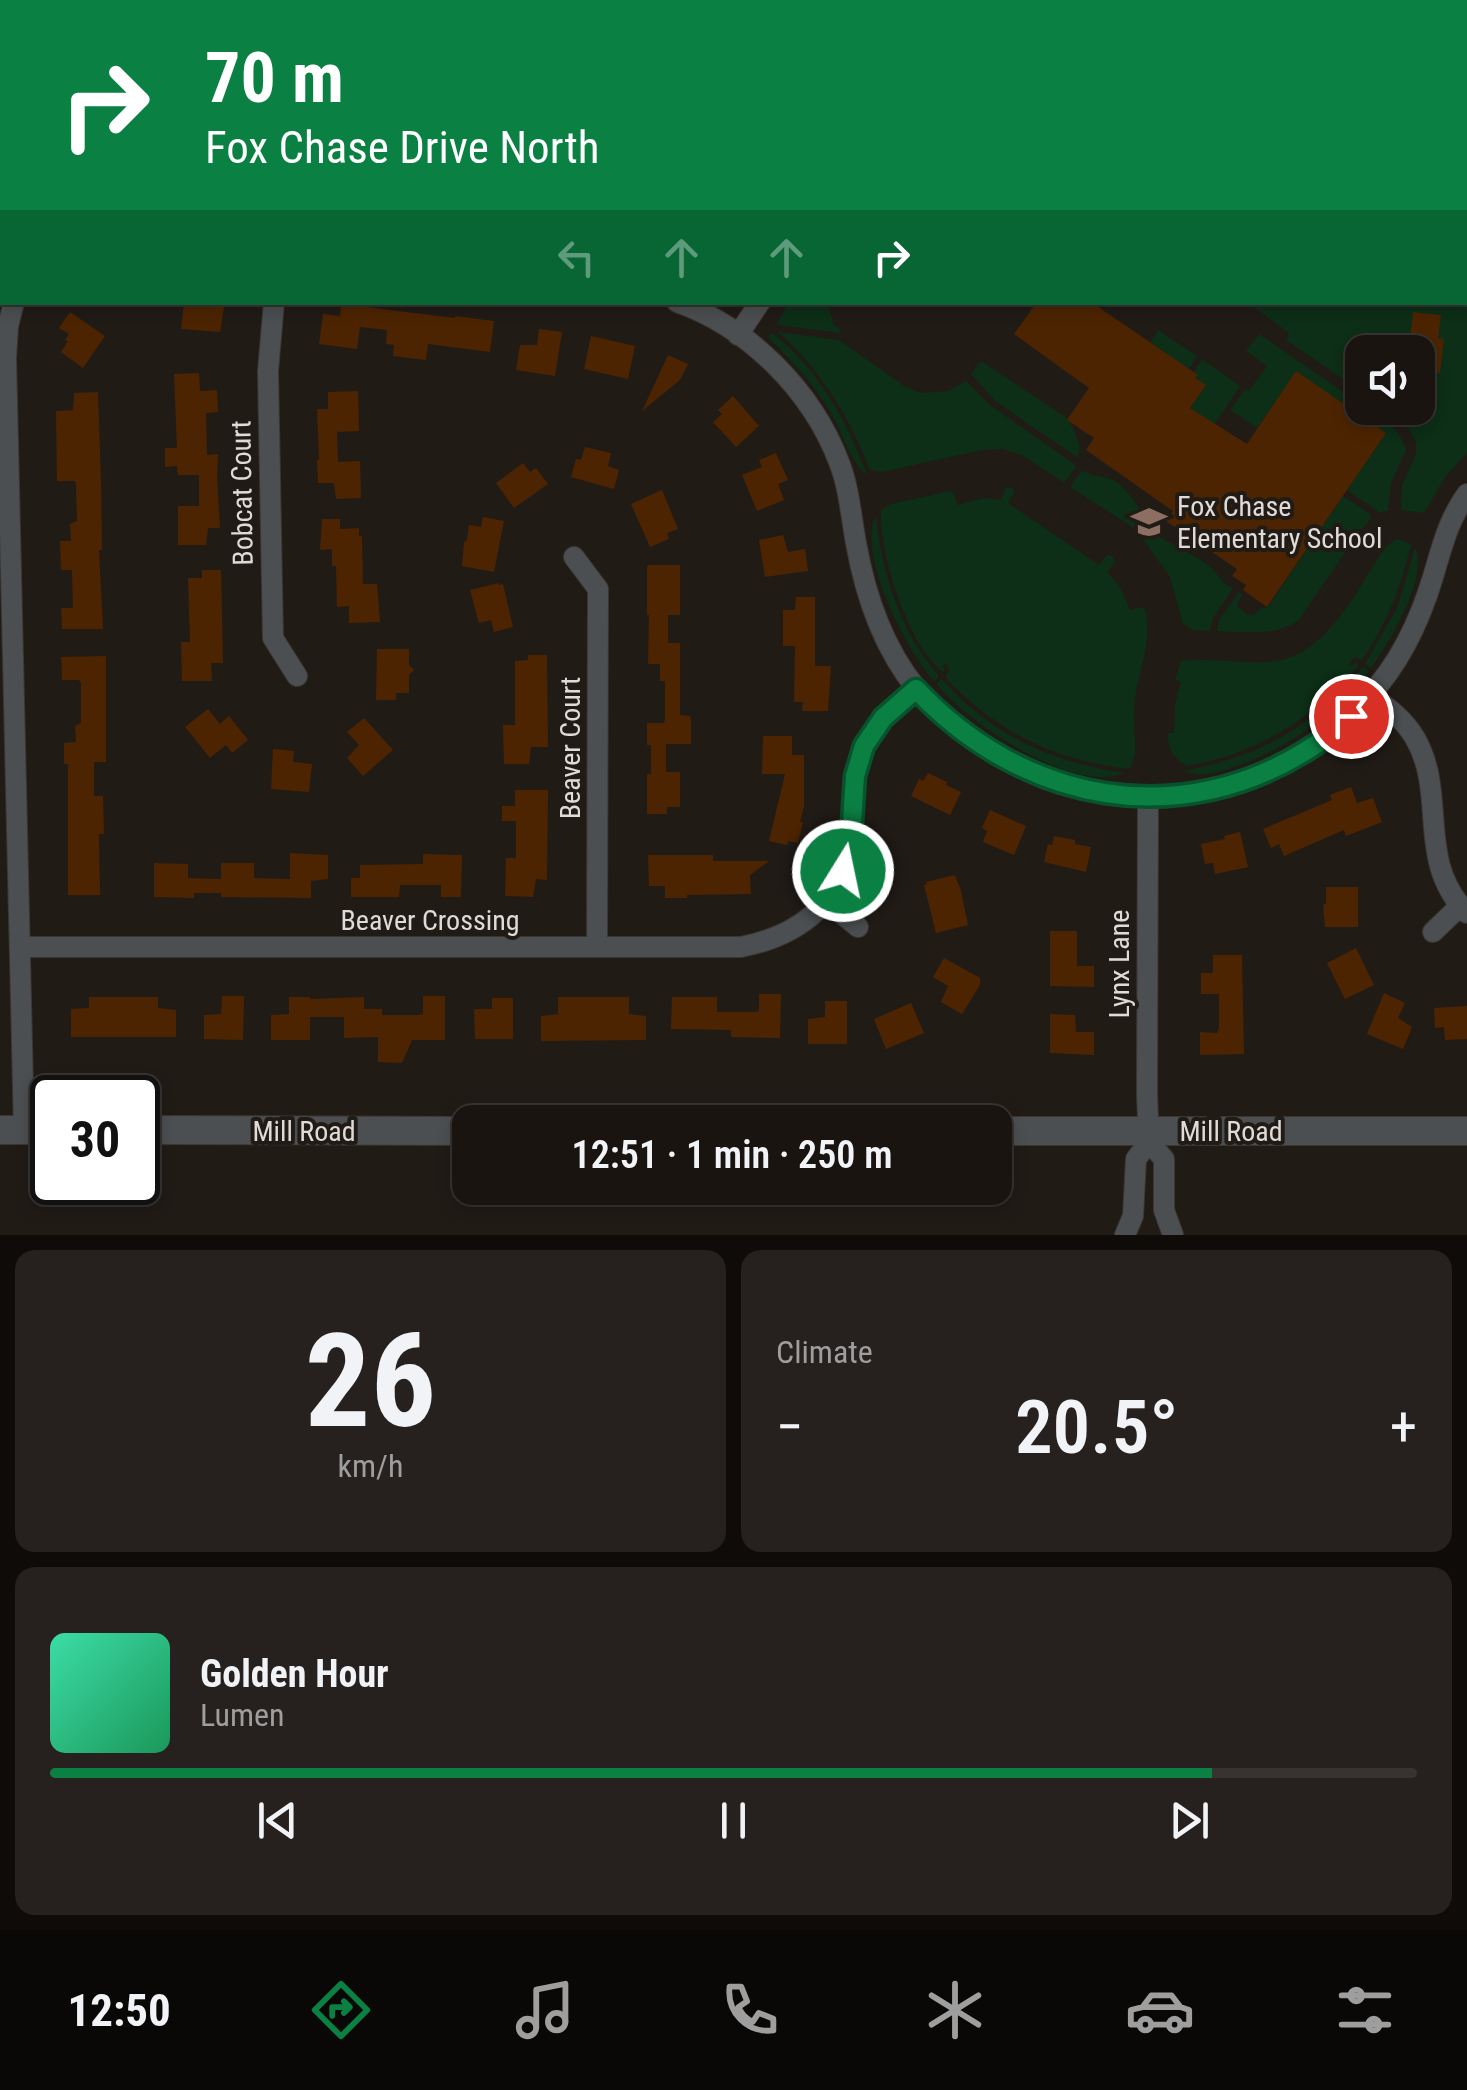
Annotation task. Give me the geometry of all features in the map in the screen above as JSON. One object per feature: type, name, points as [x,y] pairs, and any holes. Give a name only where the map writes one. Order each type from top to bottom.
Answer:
[{"type":"street","points":[[446,0],[454,0]]},
{"type":"street","points":[[12,1130],[20,947],[6,358],[13,305]]},
{"type":"street","name":"Bobcat Court","points":[[274,305],[268,371],[273,638],[297,676]]},
{"type":"street","points":[[683,305],[713,319],[756,348],[793,384],[819,420],[840,463],[866,588],[880,627],[916,689],[952,724],[990,750],[1044,778],[1106,794],[1176,797],[1223,787],[1272,768],[1315,744],[1351,716],[1403,650],[1432,578],[1442,541],[1467,494]]},
{"type":"street","points":[[738,335],[758,305]]},
{"type":"street","name":"Beaver Court","points":[[574,557],[598,589],[597,947]]},
{"type":"street","name":"Beaver Crossing","points":[[20,947],[741,947],[766,942],[810,919],[826,901],[843,871],[851,838],[855,776],[864,746],[883,718],[916,689]]},
{"type":"street","points":[[1370,695],[1402,720],[1424,757],[1435,851],[1441,874],[1463,909],[1433,932]]},
{"type":"street","name":"Lynx Lane","points":[[1148,797],[1149,1136]]},
{"type":"street","points":[[826,901],[858,927]]},
{"type":"street","name":"Mill Road","points":[[160,1130],[452,1131]]},
{"type":"street","name":"Mill Road","points":[[1012,1132],[1149,1136],[1467,1132]]},
{"type":"street","points":[[1125,1235],[1134,1216],[1136,1159],[1149,1136],[1164,1159],[1164,1210],[1173,1235]]},
{"type":"green space","points":[[787,305],[828,305],[833,323],[842,333],[777,325]]},
{"type":"green space","points":[[1251,305],[1467,305],[1467,453],[1445,477],[1424,513],[1401,510],[1402,485],[1416,454],[1416,442],[1407,425],[1435,425],[1435,335],[1345,335],[1345,380],[1286,340],[1289,333]]},
{"type":"green space","points":[[1158,330],[1197,356],[1189,369],[1150,342]]},
{"type":"green space","points":[[778,332],[839,340],[920,393],[948,391],[966,381],[990,405],[1076,468],[1064,483],[1022,455],[1002,449],[882,472],[870,470],[832,395],[808,362]]},
{"type":"green space","points":[[772,333],[817,379],[850,435],[867,475],[851,454],[825,403],[770,339]]},
{"type":"green space","points":[[1259,334],[1345,393],[1345,405],[1296,372],[1257,428],[1230,410],[1267,366],[1246,351]]},
{"type":"green space","points":[[1202,359],[1240,386],[1214,425],[1190,408],[1205,386],[1194,372]]},
{"type":"green space","points":[[981,361],[1068,419],[1080,447],[1078,458],[995,401],[971,374]]},
{"type":"green space","points":[[1374,425],[1390,425],[1406,451],[1391,483],[1388,510],[1380,513],[1347,490],[1386,433]]},
{"type":"green space","points":[[1082,470],[1115,481],[1127,492],[1143,515],[1134,528],[1070,487]]},
{"type":"green space","points":[[1006,488],[1015,491],[1008,503],[1099,565],[1107,555],[1112,556],[1115,562],[1107,572],[1119,585],[1130,610],[1145,609],[1147,637],[1135,700],[1134,757],[1129,769],[1052,751],[1006,728],[945,677],[950,670],[946,664],[942,666],[943,672],[930,659],[907,620],[885,550],[881,510],[891,504],[950,491],[957,505],[984,498],[1001,500]]},
{"type":"green space","points":[[1343,496],[1370,514],[1371,519],[1299,620],[1270,631],[1217,631],[1219,620],[1239,592],[1242,594],[1237,606],[1246,614],[1253,615],[1268,607]]},
{"type":"green space","points":[[876,516],[895,601],[925,659],[939,676],[934,681],[899,626],[878,577],[872,533]]},
{"type":"green space","points":[[1149,527],[1209,566],[1233,588],[1213,618],[1210,631],[1194,630],[1183,624],[1170,577],[1143,539]]},
{"type":"green space","points":[[1397,539],[1411,544],[1392,605],[1362,660],[1355,657],[1349,663],[1352,666],[1356,662],[1358,666],[1341,685],[1302,718],[1260,743],[1187,766],[1178,760],[1167,733],[1174,733],[1181,682],[1175,680],[1181,661],[1267,662],[1306,649],[1337,620],[1385,547]]},
{"type":"green space","points":[[1415,548],[1417,575],[1412,592],[1397,627],[1371,668],[1365,664],[1397,608]]},
{"type":"green space","points":[[1363,667],[1369,671],[1355,687],[1326,716],[1292,740],[1224,770],[1204,774],[1184,771],[1237,757],[1283,736],[1325,706]]},
{"type":"green space","points":[[942,679],[980,715],[1024,743],[1073,762],[1125,773],[1103,777],[1078,774],[1023,751],[951,700],[936,684]]},
{"type":"building","points":[[184,305],[224,307],[220,332],[181,329]]},
{"type":"building","points":[[341,305],[349,305],[494,321],[490,352],[428,344],[426,360],[393,356],[394,345],[386,344],[387,330],[360,327],[357,349],[319,344],[323,314],[340,316]]},
{"type":"building","points":[[1035,305],[1095,305],[1198,375],[1195,378],[1206,385],[1190,408],[1247,444],[1296,371],[1345,405],[1345,425],[1374,425],[1386,433],[1267,607],[1243,590],[1246,585],[1232,576],[1237,569],[1166,521],[1173,511],[1086,450],[1094,438],[1067,420],[1089,388],[1014,334]]},
{"type":"building","points":[[70,312],[105,336],[83,368],[61,352],[69,334],[59,328]]},
{"type":"building","points":[[1413,312],[1441,315],[1438,338],[1444,339],[1440,373],[1435,372],[1435,335],[1411,335]]},
{"type":"building","points":[[539,329],[562,332],[555,376],[516,370],[520,345],[537,345]]},
{"type":"building","points":[[591,336],[635,346],[628,379],[584,369]]},
{"type":"building","points":[[668,355],[688,364],[680,380],[642,411]]},
{"type":"building","points":[[199,373],[200,391],[217,390],[218,412],[206,413],[207,455],[218,454],[220,528],[208,528],[206,545],[178,545],[178,506],[199,506],[199,475],[178,475],[177,466],[165,467],[165,448],[177,448],[174,374]]},
{"type":"building","points":[[358,391],[359,431],[337,432],[338,462],[360,461],[361,498],[336,499],[334,483],[318,483],[317,409],[328,409],[328,392]]},
{"type":"building","points":[[98,392],[103,629],[62,629],[61,608],[73,608],[72,570],[61,570],[60,541],[71,541],[70,524],[77,521],[75,481],[57,481],[56,411],[73,410],[74,393]]},
{"type":"building","points":[[733,396],[759,426],[736,447],[713,422],[722,414],[718,410]]},
{"type":"building","points":[[585,447],[611,453],[608,466],[619,470],[614,489],[571,477],[576,459],[581,460]]},
{"type":"building","points":[[776,453],[788,480],[778,484],[784,500],[757,511],[742,475],[762,467],[759,460]]},
{"type":"building","points":[[523,463],[530,472],[536,468],[548,484],[514,508],[496,483]]},
{"type":"building","points":[[662,490],[678,529],[667,533],[669,539],[650,547],[631,504]]},
{"type":"building","points":[[483,517],[504,521],[494,572],[462,566],[469,525],[481,527]]},
{"type":"building","points":[[322,519],[340,519],[340,529],[359,528],[363,584],[377,584],[380,622],[349,623],[349,606],[337,607],[332,549],[320,550]]},
{"type":"building","points":[[783,535],[788,552],[805,549],[808,571],[765,577],[759,540]]},
{"type":"building","points":[[650,565],[680,565],[680,615],[668,615],[668,643],[680,643],[680,715],[690,716],[691,721],[691,744],[666,744],[666,772],[680,772],[680,807],[667,807],[667,814],[647,814],[651,745],[647,745],[647,723],[664,723],[665,719],[665,681],[660,681],[660,664],[648,664]]},
{"type":"building","points":[[202,570],[221,570],[223,663],[211,663],[212,681],[182,681],[181,642],[190,642],[188,578],[202,578]]},
{"type":"building","points":[[503,584],[513,627],[494,632],[491,620],[479,623],[470,590]]},
{"type":"building","points":[[796,597],[815,597],[815,666],[831,666],[828,711],[802,711],[803,702],[794,702],[795,646],[783,646],[783,610],[795,610]]},
{"type":"building","points":[[377,649],[409,649],[409,665],[414,670],[409,675],[409,693],[396,693],[396,700],[376,700]]},
{"type":"building","points":[[528,655],[547,655],[548,747],[531,747],[529,764],[504,764],[503,725],[515,725],[515,661],[528,660]]},
{"type":"building","points":[[106,656],[106,762],[94,762],[94,796],[103,796],[100,895],[68,895],[68,764],[64,764],[64,743],[76,742],[75,726],[81,723],[81,683],[62,680],[61,657]]},
{"type":"building","points":[[208,709],[220,724],[229,716],[248,740],[232,753],[226,745],[210,758],[185,727]]},
{"type":"building","points":[[364,718],[393,750],[363,776],[347,758],[359,745],[347,732]]},
{"type":"building","points":[[763,736],[792,736],[792,755],[804,755],[803,822],[798,843],[769,841],[785,774],[762,774]]},
{"type":"building","points":[[273,749],[294,751],[293,762],[312,764],[309,792],[271,789]]},
{"type":"building","points":[[928,773],[961,792],[950,815],[911,796],[919,779],[923,781]]},
{"type":"building","points":[[1351,787],[1357,803],[1373,798],[1382,822],[1346,836],[1344,830],[1284,856],[1279,844],[1271,848],[1263,829],[1332,800],[1330,795]]},
{"type":"building","points":[[515,790],[548,790],[547,880],[536,879],[533,897],[505,896],[506,858],[516,858],[516,821],[502,821],[502,806],[515,806]]},
{"type":"building","points":[[990,810],[1026,826],[1014,855],[983,842],[987,831],[982,828]]},
{"type":"building","points":[[1240,832],[1248,867],[1215,874],[1213,863],[1205,864],[1201,844]]},
{"type":"building","points":[[1054,836],[1091,847],[1086,872],[1044,862]]},
{"type":"building","points":[[290,853],[328,855],[328,879],[311,881],[311,898],[221,897],[221,893],[194,893],[194,898],[154,897],[154,863],[188,864],[188,878],[221,879],[221,863],[254,863],[254,878],[290,879]]},
{"type":"building","points":[[423,854],[462,855],[461,897],[441,897],[441,885],[400,885],[399,897],[351,897],[351,878],[360,878],[360,865],[423,864]]},
{"type":"building","points":[[648,855],[713,855],[713,861],[769,861],[750,875],[751,894],[665,898],[665,886],[649,886]]},
{"type":"building","points":[[955,875],[968,925],[936,933],[924,885]]},
{"type":"building","points":[[1326,887],[1358,887],[1358,927],[1325,927]]},
{"type":"building","points":[[1050,931],[1077,931],[1077,966],[1094,966],[1094,987],[1050,986]]},
{"type":"building","points":[[1356,948],[1374,985],[1345,999],[1327,963]]},
{"type":"building","points":[[1213,955],[1242,955],[1244,1054],[1200,1055],[1200,1032],[1217,1033],[1219,1029],[1219,994],[1201,994],[1201,973],[1213,973]]},
{"type":"building","points":[[944,958],[980,978],[980,985],[962,1014],[941,1002],[948,986],[933,977]]},
{"type":"building","points":[[1384,993],[1405,1003],[1398,1018],[1412,1027],[1403,1049],[1367,1034]]},
{"type":"building","points":[[759,994],[781,994],[780,1038],[731,1037],[731,1030],[671,1029],[672,997],[717,997],[717,1012],[755,1012],[759,1011]]},
{"type":"building","points":[[222,996],[244,996],[243,1040],[204,1039],[204,1015],[221,1014]]},
{"type":"building","points":[[423,996],[445,996],[445,1040],[412,1040],[402,1063],[378,1062],[378,1037],[344,1038],[344,1017],[310,1017],[310,1040],[271,1040],[271,1015],[289,1014],[289,997],[364,997],[364,1009],[382,1009],[382,1015],[419,1015],[423,1014]]},
{"type":"building","points":[[89,997],[158,997],[158,1008],[176,1010],[176,1037],[71,1037],[71,1009],[89,1008]]},
{"type":"building","points":[[558,997],[629,997],[629,1014],[646,1016],[646,1040],[541,1041],[541,1016],[558,1014]]},
{"type":"building","points":[[492,998],[513,998],[513,1039],[475,1039],[474,1009],[492,1009]]},
{"type":"building","points":[[825,1001],[847,1001],[847,1044],[808,1044],[808,1019],[825,1017]]},
{"type":"building","points":[[911,1003],[924,1033],[886,1049],[874,1019]]},
{"type":"building","points":[[1467,1006],[1467,1039],[1445,1040],[1444,1027],[1435,1028],[1434,1008]]},
{"type":"building","points":[[1050,1014],[1075,1015],[1076,1032],[1094,1032],[1094,1055],[1050,1053]]},
{"type":"place","name":"Fox Chase Elementary School","points":[[1149,522]]},
{"type":"route","points":[[843,871],[851,838],[855,776],[864,746],[883,718],[916,689],[952,724],[990,750],[1044,778],[1127,796],[1176,797],[1223,787],[1272,768],[1315,744],[1351,716]]}]
